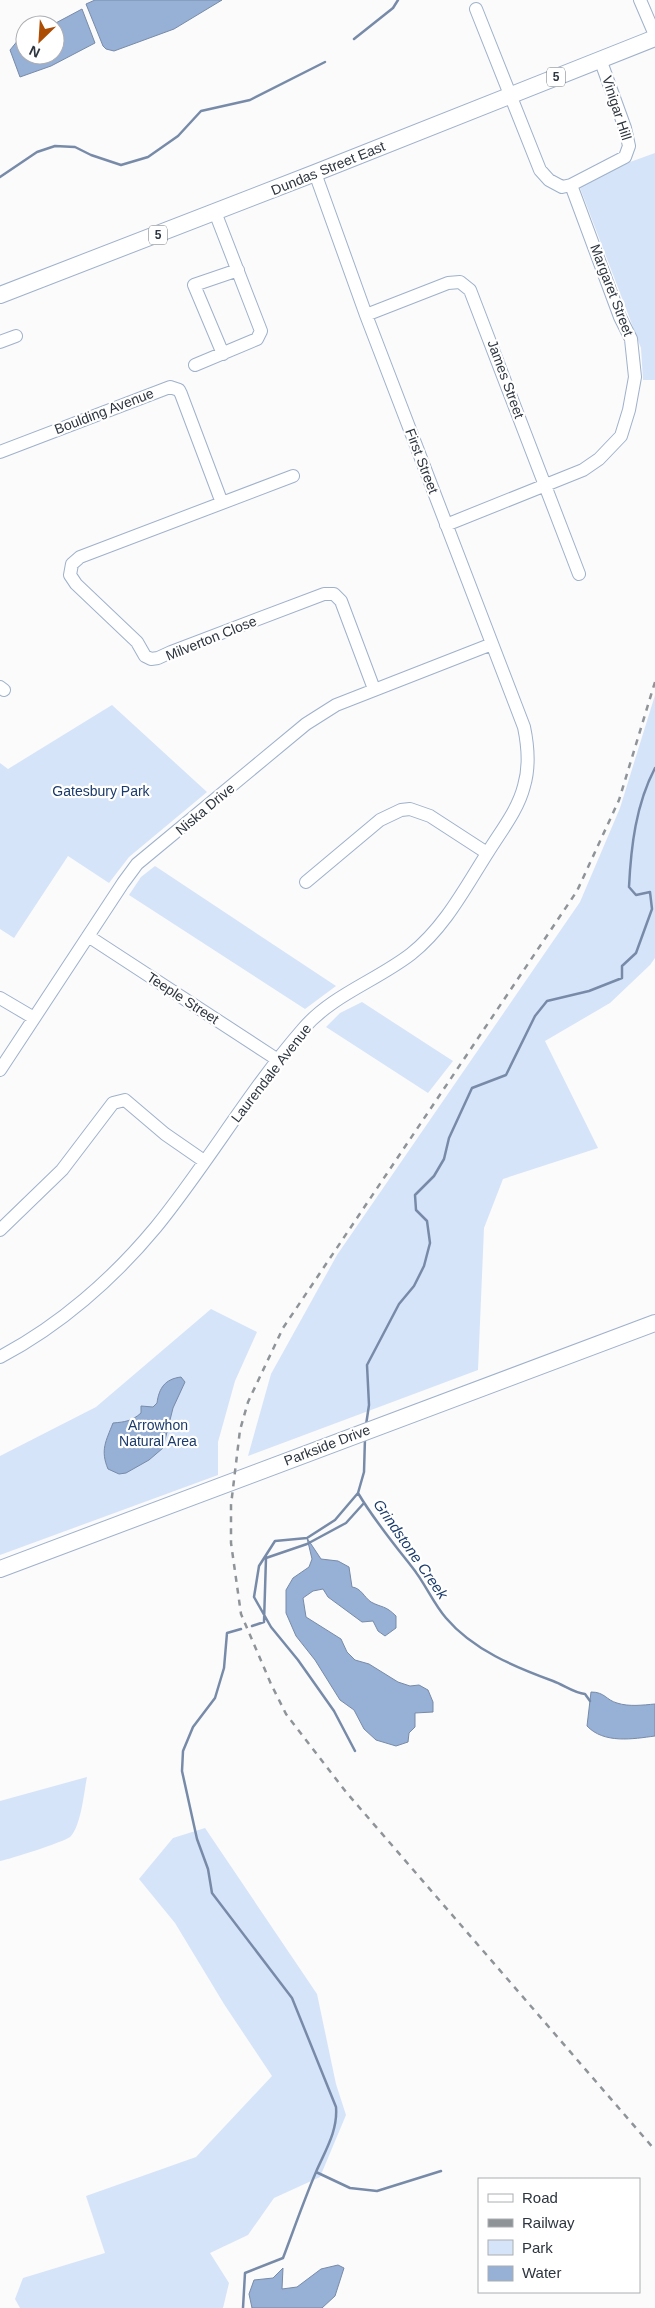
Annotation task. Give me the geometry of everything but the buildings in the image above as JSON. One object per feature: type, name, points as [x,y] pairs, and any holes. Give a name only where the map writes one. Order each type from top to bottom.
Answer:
[{"type":"main road","name":"Dundas Street East","points":[[0,295],[315,173],[655,36]]},
{"type":"main road","name":"Parkside Drive","points":[[0,1569],[655,1323]]},
{"type":"street","points":[[640,0],[655,36]]},
{"type":"street","points":[[476,9],[512,95],[540,170],[549,180],[562,187],[571,184]]},
{"type":"street","name":"Vinigar Hill","points":[[571,184],[625,157],[629,146],[625,128],[600,59]]},
{"type":"street","name":"First Street","points":[[315,173],[366,315],[524,727],[527,749]]},
{"type":"street","name":"Margaret Street","points":[[446,525],[573,475],[592,464],[621,436],[629,410],[634,377],[631,339],[620,317],[571,184]]},
{"type":"street","points":[[195,366],[257,339],[261,331],[216,212]]},
{"type":"street","points":[[223,354],[194,285],[238,270]]},
{"type":"street","name":"James Street","points":[[366,315],[448,283],[460,282],[470,290],[579,574]]},
{"type":"street","points":[[0,342],[16,336]]},
{"type":"street","name":"Boulding Avenue","points":[[0,452],[147,394],[170,387],[179,390],[181,394],[222,503]]},
{"type":"street","points":[[222,503],[293,476]]},
{"type":"street","name":"Milverton Close","points":[[222,503],[80,557],[69,569],[71,579],[137,642],[145,656],[151,658],[164,656],[324,594],[334,594],[341,601],[374,689]]},
{"type":"street","name":"Niska Drive","points":[[0,1070],[123,882],[137,864],[306,724],[336,705],[492,644]]},
{"type":"street","name":"Laurendale Avenue","points":[[0,1357],[77,1307],[118,1268],[155,1228],[278,1060],[302,1030],[324,1008],[397,964],[423,944],[445,918],[515,810],[527,773],[527,749]]},
{"type":"street","points":[[306,882],[380,820],[401,810],[419,811],[430,816],[487,853]]},
{"type":"street","name":"Teeple Street","points":[[88,936],[278,1060]]},
{"type":"street","points":[[0,998],[34,1018]]},
{"type":"street","points":[[0,1230],[62,1170],[113,1103],[125,1100],[165,1134],[204,1161]]},
{"type":"green space","points":[[655,153],[655,380],[643,380],[641,348],[580,188],[594,175]]},
{"type":"green space","points":[[655,695],[655,958],[610,1003],[545,1041],[598,1148],[503,1179],[484,1228],[478,1370],[248,1456],[271,1374],[337,1255],[580,902],[620,808]]},
{"type":"green space","name":"Gatesbury Park","points":[[112,705],[207,792],[129,857],[109,883],[68,856],[14,938],[0,929],[0,763],[8,769]]},
{"type":"green space","points":[[155,866],[336,986],[305,1009],[129,895],[141,877]]},
{"type":"green space","points":[[362,1002],[453,1061],[428,1093],[326,1027],[340,1013]]},
{"type":"green space","name":"Arrowhon Natural Area","points":[[211,1309],[257,1332],[235,1381],[218,1442],[218,1475],[0,1555],[0,1456],[96,1407]]},
{"type":"green space","points":[[87,1777],[77,1826],[70,1837],[58,1843],[0,1861],[0,1801]]},
{"type":"green space","points":[[205,1828],[317,1994],[336,2084],[346,2115],[320,2177],[274,2198],[248,2235],[210,2253],[229,2283],[223,2308],[20,2308],[15,2299],[23,2278],[105,2253],[86,2196],[196,2157],[272,2076],[224,2004],[175,1923],[139,1879],[173,1838]]},
{"type":"water","points":[[95,0],[222,0],[174,29],[114,51],[103,46],[86,4]]},
{"type":"water","points":[[82,9],[95,43],[65,59],[65,18]]},
{"type":"water","points":[[15,44],[15,64],[10,50]]},
{"type":"water","points":[[16,65],[53,65],[51,66],[20,77]]},
{"type":"water","points":[[181,1377],[185,1382],[173,1408],[163,1448],[149,1460],[126,1473],[119,1474],[108,1469],[104,1451],[113,1423],[125,1422],[135,1418],[141,1413],[141,1406],[153,1407],[157,1403],[159,1393],[164,1385],[175,1378]]},
{"type":"water","points":[[307,1538],[321,1559],[338,1561],[349,1567],[352,1587],[360,1591],[371,1602],[386,1608],[396,1616],[396,1628],[385,1636],[378,1631],[373,1621],[362,1622],[328,1597],[323,1589],[313,1591],[303,1598],[306,1617],[341,1639],[347,1652],[355,1660],[369,1664],[398,1682],[410,1686],[419,1685],[428,1690],[433,1702],[433,1712],[415,1713],[415,1727],[409,1733],[408,1742],[396,1746],[376,1740],[364,1729],[354,1710],[340,1700],[315,1660],[296,1636],[286,1613],[286,1590],[293,1578],[309,1567],[312,1559]]},
{"type":"water","points":[[591,1692],[599,1693],[613,1702],[626,1705],[655,1704],[655,1736],[619,1739],[602,1736],[594,1732],[587,1726]]},
{"type":"water","points":[[338,2265],[344,2268],[335,2296],[322,2308],[252,2308],[249,2294],[254,2280],[273,2278],[283,2268],[282,2289],[297,2287],[321,2269]]},
{"type":"waterway","name":"Grindstone Creek","points":[[354,39],[393,8],[398,0]]},
{"type":"waterway","name":"Grindstone Creek","points":[[0,177],[37,152],[55,146],[75,147],[91,155],[121,165],[148,157],[178,136],[201,111],[250,100],[325,62]]},
{"type":"waterway","name":"Grindstone Creek","points":[[366,1425],[369,1405],[367,1365],[399,1304],[414,1286],[424,1266],[430,1243],[427,1221],[416,1210],[415,1195],[434,1176],[444,1159],[449,1138],[472,1088],[506,1075],[535,1016],[547,1001],[589,991],[622,978],[622,966],[636,953],[652,909],[650,892],[636,895],[629,887],[631,856],[643,796],[655,768]]},
{"type":"waterway","name":"Grindstone Creek","points":[[365,1438],[364,1472],[358,1493],[377,1522],[417,1573],[446,1618],[469,1639],[495,1656],[573,1691],[585,1694],[590,1701]]},
{"type":"waterway","points":[[355,1751],[334,1711],[298,1660],[271,1627],[254,1597],[259,1566],[275,1541],[307,1538],[335,1520],[358,1493]]},
{"type":"waterway","points":[[252,1626],[264,1622],[266,1558],[307,1544],[346,1523],[364,1503]]},
{"type":"waterway","points":[[241,1629],[227,1633],[224,1668],[215,1698],[193,1727],[183,1751],[182,1771],[197,1839],[208,1869],[212,1893],[292,1998],[336,2107],[333,2133],[283,2258],[245,2273],[243,2308]]},
{"type":"waterway","points":[[316,2172],[350,2188],[377,2191],[441,2171]]},
{"type":"railway","points":[[655,682],[619,800],[577,891],[283,1328],[248,1402],[240,1430],[231,1505],[231,1543],[241,1614],[286,1714],[346,1792],[655,2150]]}]
